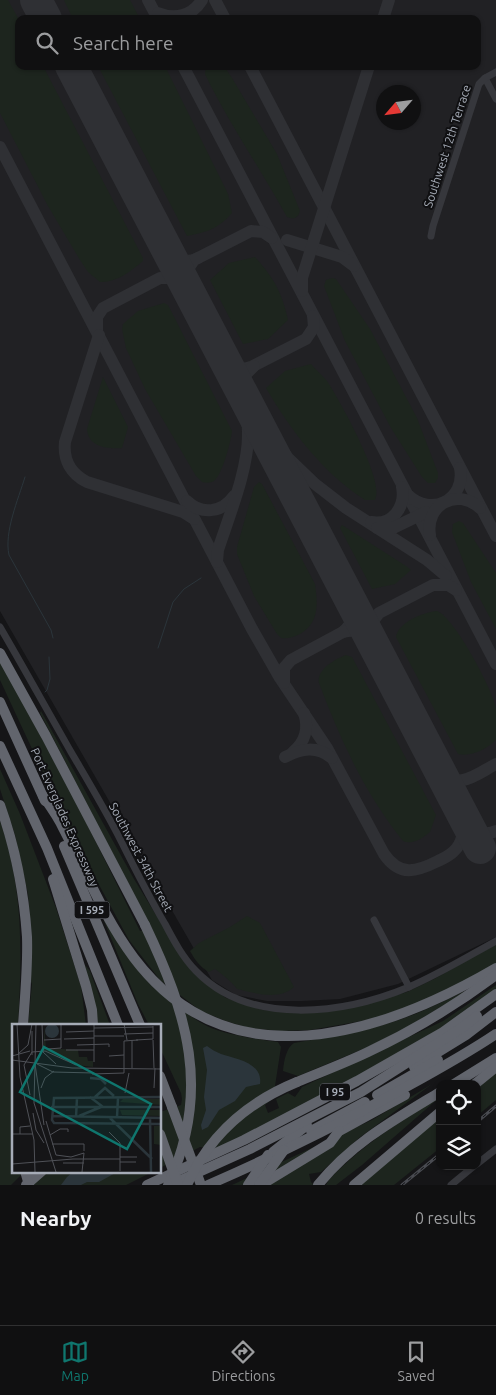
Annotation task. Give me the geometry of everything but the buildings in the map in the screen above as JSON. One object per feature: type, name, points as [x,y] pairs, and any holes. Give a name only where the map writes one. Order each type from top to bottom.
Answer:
[{"type":"highway","points":[[0,653],[46,736],[145,925],[165,968],[179,1005],[187,1038],[190,1068],[190,1103],[185,1136],[169,1185]]},
{"type":"highway","name":"Port Everglades Expressway","points":[[0,702],[43,796],[140,1024]]},
{"type":"highway","name":"I 595","points":[[0,746],[47,848],[118,1024]]},
{"type":"highway","points":[[43,796],[63,827],[97,897],[132,956],[168,994],[186,1008],[215,1023],[248,1033],[271,1036],[295,1037],[334,1032],[375,1022],[421,1006],[452,992],[496,968]]},
{"type":"highway","points":[[0,805],[18,870],[24,912],[27,968],[23,1024]]},
{"type":"highway","points":[[47,848],[49,864],[92,1010],[93,1024]]},
{"type":"highway","points":[[187,1185],[206,1150],[233,1121],[267,1096],[367,1053],[399,1037],[456,1003],[496,975]]},
{"type":"highway","name":"I 95","points":[[147,1185],[244,1140],[357,1081],[443,1032],[496,994]]},
{"type":"highway","points":[[169,1185],[250,1149],[361,1092],[463,1027],[496,1002]]},
{"type":"highway","points":[[248,1185],[268,1155],[310,1123],[466,1035],[496,1012]]},
{"type":"highway","points":[[260,1185],[284,1150],[316,1128],[425,1068],[496,1020]]},
{"type":"highway","points":[[208,1185],[278,1154],[336,1125],[446,1065],[496,1034]]},
{"type":"highway","points":[[225,1185],[339,1131],[428,1082],[496,1040]]},
{"type":"highway","points":[[460,1080],[496,1058]]},
{"type":"highway","points":[[480,1080],[496,1067]]},
{"type":"highway","points":[[161,1079],[201,1185]]},
{"type":"highway","points":[[318,1185],[346,1154],[370,1135],[436,1094]]},
{"type":"highway","points":[[354,1185],[436,1115]]},
{"type":"highway","points":[[260,1185],[330,1143],[339,1131]]},
{"type":"highway","points":[[161,1137],[178,1185]]},
{"type":"highway","points":[[25,1172],[28,1185]]},
{"type":"highway","points":[[28,1185],[41,1172]]},
{"type":"street","name":"Southwest 12th Terrace","points":[[431,236],[478,84],[496,72]]},
{"type":"street","points":[[485,78],[496,100]]},
{"type":"street","name":"Southwest 34th Street","points":[[0,627],[116,831],[142,884],[177,946],[192,967],[216,988],[247,1004],[280,1009],[327,1008],[369,1000],[409,987],[496,941]]},
{"type":"street","points":[[374,920],[409,987]]},
{"type":"street","points":[[481,1161],[496,1148]]},
{"type":"street","points":[[451,1185],[469,1170]]},
{"type":"shaded area","points":[[0,0],[496,0],[496,937],[398,984],[340,999],[267,1001],[236,995],[212,980],[0,611]]},
{"type":"shaded area","points":[[0,0],[8,0],[16,15],[15,70],[45,70],[143,261],[112,281],[100,282],[88,272],[48,206],[0,113]]},
{"type":"shaded area","points":[[64,0],[130,0],[138,15],[71,15]]},
{"type":"shaded area","points":[[100,70],[167,70],[228,194],[232,213],[217,226],[187,236]]},
{"type":"shaded area","points":[[206,70],[227,70],[232,78],[277,154],[300,211],[295,218],[287,217],[214,93],[205,74]]},
{"type":"shaded area","points":[[255,257],[276,286],[288,320],[268,339],[243,344],[210,280],[229,263]]},
{"type":"shaded area","points":[[336,279],[370,329],[417,418],[438,473],[435,483],[428,483],[422,477],[391,428],[345,341],[324,286],[326,280]]},
{"type":"shaded area","points":[[164,303],[168,305],[232,431],[223,465],[217,478],[211,482],[202,482],[196,476],[145,389],[126,348],[122,329],[123,324],[138,311]]},
{"type":"shaded area","points":[[311,364],[327,381],[360,441],[374,477],[377,491],[375,500],[365,500],[335,477],[322,464],[297,435],[266,388],[285,371]]},
{"type":"shaded area","points":[[103,377],[128,427],[122,448],[99,446],[88,435],[87,429]]},
{"type":"shaded area","points":[[259,482],[262,484],[315,584],[317,606],[314,619],[306,630],[289,638],[281,638],[277,634],[254,596],[237,554],[237,547],[254,487]]},
{"type":"shaded area","points":[[459,521],[463,523],[496,573],[496,629],[471,582],[452,532],[453,524]]},
{"type":"shaded area","points":[[342,525],[411,570],[395,584],[372,589],[340,528]]},
{"type":"shaded area","points":[[437,611],[453,626],[472,655],[488,687],[496,709],[496,740],[473,753],[458,754],[396,637],[406,622],[425,613]]},
{"type":"shaded area","points":[[346,655],[352,657],[436,815],[430,832],[418,840],[403,841],[389,823],[365,785],[327,704],[319,683],[320,674],[332,662]]},
{"type":"shaded area","points":[[0,660],[77,804],[140,931],[151,928],[40,713],[41,711],[134,879],[186,964],[202,981],[226,998],[263,1010],[294,1012],[365,1004],[407,992],[496,944],[496,964],[427,1000],[373,1019],[310,1030],[281,1031],[248,1028],[201,1011],[160,980],[129,940],[73,837],[0,680]]},
{"type":"shaded area","points":[[0,769],[20,814],[56,908],[81,986],[86,1024],[28,1024],[32,984],[30,980],[31,934],[28,894],[15,835],[0,789]]},
{"type":"shaded area","points":[[0,821],[13,872],[20,922],[18,1024],[12,1024],[12,1172],[20,1172],[21,1175],[11,1185],[0,1185]]},
{"type":"shaded area","points":[[247,916],[260,923],[294,987],[288,991],[281,994],[266,995],[237,989],[215,969],[209,972],[203,968],[190,951],[199,943]]},
{"type":"shaded area","points":[[104,921],[142,976],[161,994],[185,1012],[207,1026],[223,1032],[278,1042],[281,1047],[275,1086],[276,1096],[265,1105],[268,1113],[279,1108],[276,1099],[288,1093],[295,1097],[302,1087],[443,1021],[496,985],[496,993],[381,1067],[216,1149],[200,1147],[161,1167],[161,1112],[181,1105],[181,1093],[161,1050],[161,1024],[148,1024],[138,1004]]},
{"type":"shaded area","points":[[85,965],[90,971],[110,1024],[97,1024]]},
{"type":"shaded area","points":[[483,982],[387,1039],[298,1076],[283,1071],[287,1051],[294,1043],[384,1025],[429,1008]]},
{"type":"shaded area","points":[[207,1046],[219,1053],[253,1066],[260,1077],[260,1084],[246,1087],[235,1101],[219,1110],[208,1127],[202,1130],[201,1125],[206,1110],[204,1097],[207,1070],[203,1048]]},
{"type":"shaded area","points":[[496,1067],[496,1100],[481,1113],[481,1080]]},
{"type":"shaded area","points":[[432,1084],[359,1138],[321,1172],[309,1174],[314,1185],[232,1185],[372,1120]]},
{"type":"shaded area","points":[[436,1100],[362,1165],[336,1185],[326,1185],[355,1155]]},
{"type":"shaded area","points":[[436,1117],[436,1151],[394,1185],[361,1185]]},
{"type":"shaded area","points":[[46,1172],[152,1172],[126,1185],[33,1185]]},
{"type":"shaded area","points":[[73,1172],[117,1172],[99,1182],[87,1182],[81,1185],[61,1185]]},
{"type":"waterway","points":[[25,477],[10,526],[8,536],[9,555],[51,630],[53,638]]},
{"type":"waterway","points":[[158,648],[173,602],[184,589],[201,578]]},
{"type":"waterway","points":[[45,692],[50,679],[49,657]]},
{"type":"taxiway","points":[[148,0],[156,15]]},
{"type":"taxiway","points":[[183,15],[193,10],[202,0]]},
{"type":"taxiway","points":[[215,0],[223,15]]},
{"type":"taxiway","points":[[384,15],[389,0]]},
{"type":"taxiway","points":[[158,13],[164,15]]},
{"type":"taxiway","points":[[185,70],[496,664]]},
{"type":"taxiway","points":[[252,70],[496,536]]},
{"type":"taxiway","points":[[302,291],[302,278],[368,70]]},
{"type":"taxiway","points":[[0,147],[252,629],[280,678],[327,748],[384,854],[396,866],[409,870],[423,868],[446,857],[461,842],[463,822],[458,807]]},
{"type":"taxiway","points":[[185,285],[186,272],[194,260],[251,231],[263,232],[272,238]]},
{"type":"taxiway","points":[[287,240],[342,257],[354,266]]},
{"type":"taxiway","points":[[168,253],[182,260],[190,261],[198,258]]},
{"type":"taxiway","points":[[97,331],[97,317],[103,308],[160,278],[172,278],[185,285]]},
{"type":"taxiway","points":[[225,360],[237,368],[251,367],[306,339],[314,327],[313,316]]},
{"type":"taxiway","points":[[99,335],[65,442],[65,455],[69,466],[72,471],[87,482],[183,512],[194,519]]},
{"type":"taxiway","points":[[241,391],[244,376],[254,366]]},
{"type":"taxiway","points":[[217,562],[218,550],[238,492],[245,461],[248,427],[242,394]]},
{"type":"taxiway","points":[[251,411],[288,458],[315,484],[346,508],[427,560],[446,576]]},
{"type":"taxiway","points":[[408,495],[427,505],[445,502],[458,489],[460,468]]},
{"type":"taxiway","points":[[371,522],[385,521],[396,514],[402,501],[402,487]]},
{"type":"taxiway","points":[[187,501],[199,509],[211,510],[224,506],[234,496]]},
{"type":"taxiway","points":[[430,535],[432,515],[444,502],[462,499],[480,508]]},
{"type":"taxiway","points":[[377,528],[393,528],[426,512]]},
{"type":"taxiway","points":[[375,648],[370,629],[372,622],[379,613],[433,585],[448,585],[456,590]]},
{"type":"taxiway","points":[[343,632],[352,618],[351,601]]},
{"type":"taxiway","points":[[284,683],[284,668],[291,660],[343,632],[360,632],[372,644]]},
{"type":"taxiway","points":[[293,752],[305,734],[304,713]]},
{"type":"taxiway","points":[[285,757],[303,750],[315,750],[332,758]]},
{"type":"taxiway","points":[[438,769],[445,776],[460,780],[474,776],[496,764]]},
{"type":"taxiway","points":[[463,816],[477,831],[486,833],[496,831]]},
{"type":"runway","points":[[36,0],[44,15]]},
{"type":"runway","points":[[73,70],[480,848]]},
{"type":"railway","points":[[481,1119],[496,1106]]},
{"type":"railway","points":[[402,1185],[436,1157]]}]
